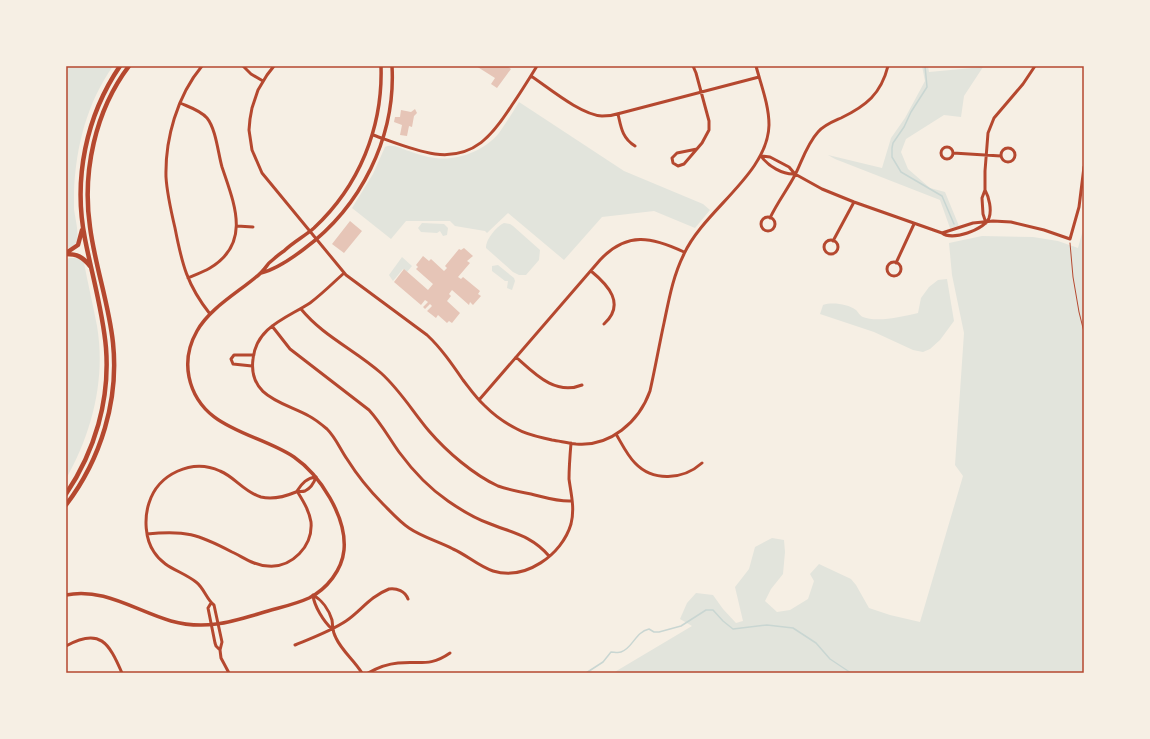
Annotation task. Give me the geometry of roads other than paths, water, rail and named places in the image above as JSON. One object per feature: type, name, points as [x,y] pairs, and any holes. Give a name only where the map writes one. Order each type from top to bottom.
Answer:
[{"type":"main road","points":[[66,494],[80,472],[93,444],[101,417],[104,399],[107,368],[106,348],[101,315],[83,229],[80,187],[83,158],[87,141],[107,87],[120,66]]},
{"type":"main road","points":[[66,505],[78,488],[94,458],[104,430],[110,406],[114,376],[113,344],[90,226],[88,210],[88,181],[92,148],[101,118],[111,96],[129,66]]},
{"type":"main road","points":[[66,254],[78,245],[83,229]]},
{"type":"main road","points":[[66,254],[74,254],[81,257],[91,266]]},
{"type":"street","points":[[202,66],[193,78],[175,116],[168,144],[166,178],[169,201],[182,263],[194,291],[210,314]]},
{"type":"street","points":[[243,66],[251,74],[263,81]]},
{"type":"street","points":[[274,66],[263,81],[255,98],[250,119],[250,140],[255,158],[266,180],[344,273],[427,335],[438,346],[479,400],[496,416],[518,430],[534,436],[581,444],[596,442],[616,434],[625,428],[637,416],[647,400],[672,286],[684,252],[698,230],[752,169],[761,156],[767,140],[769,125],[767,106],[756,66]]},
{"type":"street","points":[[66,595],[83,593],[97,594],[172,621],[188,625],[212,625],[234,621],[302,601],[326,586],[335,575],[342,561],[344,546],[343,530],[339,516],[316,477],[303,464],[288,453],[219,421],[207,411],[196,398],[189,378],[188,355],[195,334],[210,314],[261,273],[269,263],[283,251],[309,232],[322,220],[345,192],[363,161],[373,135],[379,108],[382,66]]},
{"type":"street","points":[[261,273],[278,267],[316,240],[337,219],[357,194],[370,170],[383,138],[391,101],[392,66]]},
{"type":"street","points":[[373,135],[433,154],[465,151],[483,142],[491,135],[537,66]]},
{"type":"street","points":[[693,66],[710,125],[706,139],[697,149],[681,166],[673,164],[672,158],[677,153],[697,149]]},
{"type":"street","points":[[770,218],[818,131],[866,104],[880,87],[884,80],[888,66]]},
{"type":"street","points":[[986,223],[983,214],[982,198],[985,190],[988,133],[994,118],[1024,84],[1035,66]]},
{"type":"street","points":[[531,76],[587,112],[603,116],[618,114],[759,77]]},
{"type":"street","points":[[180,103],[202,114],[211,124],[233,198],[237,226],[233,242],[220,261],[208,269],[188,278]]},
{"type":"street","points":[[618,114],[624,136],[634,146]]},
{"type":"street","points":[[947,147],[952,150],[953,154],[951,158],[946,160],[941,157],[940,152],[942,149],[947,147]]},
{"type":"street","points":[[953,154],[1001,156],[1004,160],[1010,162],[1014,159],[1015,155],[1013,150],[1008,148],[1003,151],[1001,156]]},
{"type":"street","points":[[761,156],[770,157],[789,167],[795,174],[817,187],[947,236],[958,235],[993,221],[1011,222],[1044,230],[1070,239],[1079,207],[1084,167]]},
{"type":"street","points":[[761,156],[767,163],[786,173],[795,174]]},
{"type":"street","points":[[985,190],[989,197],[990,214],[986,223]]},
{"type":"street","points":[[833,241],[854,202]]},
{"type":"street","points":[[766,217],[770,218],[774,222],[774,227],[770,230],[765,230],[761,226],[762,220],[766,217]]},
{"type":"street","points":[[942,233],[973,223],[986,223]]},
{"type":"street","points":[[896,263],[901,267],[901,271],[896,276],[892,276],[889,273],[888,267],[891,264],[896,263],[914,224]]},
{"type":"street","points":[[237,226],[253,227]]},
{"type":"street","points":[[479,400],[612,248],[632,240],[645,239],[654,240],[684,252]]},
{"type":"street","points":[[828,241],[833,241],[837,245],[836,250],[833,254],[829,254],[824,249],[825,244],[828,241]]},
{"type":"street","points":[[591,271],[607,285],[614,300],[613,312],[604,324]]},
{"type":"street","points":[[344,273],[324,292],[301,309],[267,330],[259,340],[253,355],[252,366],[256,383],[263,392],[277,402],[310,416],[328,430],[352,467],[370,490],[385,506],[410,528],[455,550],[485,568],[498,572],[512,573],[525,570],[536,565],[549,556],[561,543],[568,532],[572,515],[569,470],[572,443]]},
{"type":"street","points":[[301,309],[313,323],[386,377],[440,443],[479,474],[498,486],[513,491],[561,501],[572,501]]},
{"type":"street","points":[[272,326],[294,353],[369,410],[379,421],[408,464],[434,490],[454,505],[479,519],[528,538],[540,546],[549,556]]},
{"type":"street","points":[[252,366],[233,364],[231,359],[234,355],[253,355]]},
{"type":"street","points":[[516,358],[547,383],[567,388],[576,388],[582,385]]},
{"type":"street","points":[[616,434],[635,463],[642,469],[656,475],[678,475],[695,469],[702,463]]},
{"type":"street","points":[[220,650],[222,644],[215,607],[203,589],[194,580],[172,569],[158,558],[151,548],[147,534],[147,510],[152,495],[162,481],[175,471],[198,466],[220,470],[247,490],[261,497],[277,498],[291,495],[308,479],[316,477]]},
{"type":"street","points":[[297,491],[304,491],[312,485],[316,477]]},
{"type":"street","points":[[147,534],[175,532],[188,533],[210,541],[254,563],[269,566],[283,564],[296,558],[302,552],[311,529],[308,511],[297,491]]},
{"type":"street","points":[[295,645],[332,629],[353,616],[371,599],[389,589],[393,588],[400,590],[408,599]]},
{"type":"street","points":[[313,595],[315,603],[325,622],[332,629],[338,642],[362,673]]},
{"type":"street","points":[[313,595],[321,600],[328,610],[332,621],[332,629]]},
{"type":"street","points":[[211,603],[208,608],[216,646],[220,650],[223,663],[229,673]]},
{"type":"street","points":[[66,646],[84,638],[99,641],[111,649],[122,673]]},
{"type":"street","points":[[368,673],[391,664],[430,662],[450,653]]},
{"type":"waterway","points":[[925,66],[927,87],[893,143],[892,157],[901,172],[942,196],[954,224]]},
{"type":"waterway","points":[[586,673],[603,662],[611,652],[620,652],[625,650],[640,633],[649,629],[654,632],[659,632],[681,626],[706,610],[713,610],[733,629],[767,625],[793,628],[816,643],[830,659],[851,673]]}]
